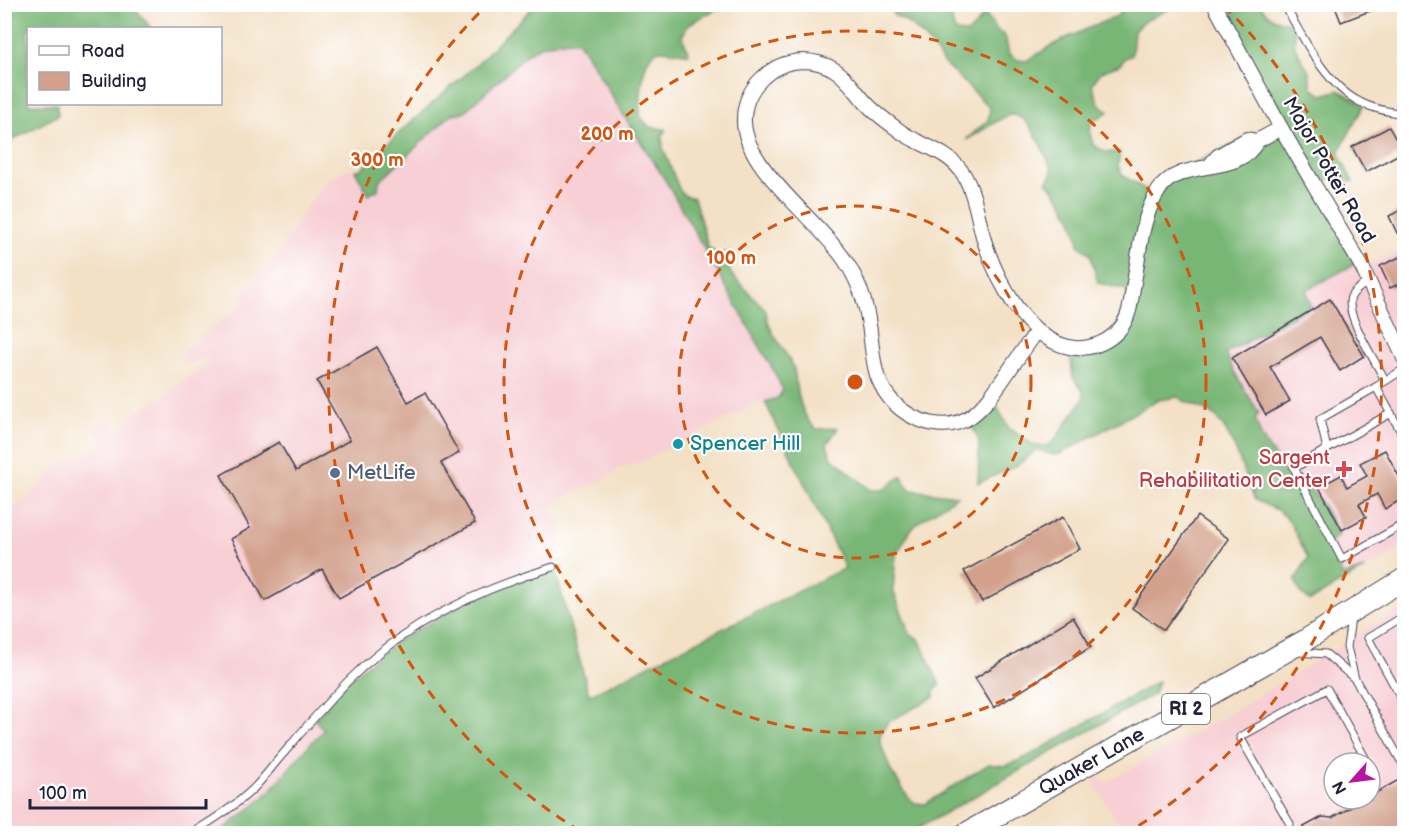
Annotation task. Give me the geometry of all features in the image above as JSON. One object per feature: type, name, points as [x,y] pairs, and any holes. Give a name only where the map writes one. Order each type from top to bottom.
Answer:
[{"type":"main road","name":"Quaker Lane","points":[[964,834],[1285,651],[1404,579]]},
{"type":"street","name":"Major Potter Road","points":[[1214,4],[1281,128],[1345,237],[1404,358]]},
{"type":"street","points":[[1037,331],[986,404],[969,418],[953,424],[934,424],[918,419],[897,406],[887,395],[877,374],[867,310],[851,270],[840,252],[760,164],[749,146],[744,128],[745,108],[758,82],[772,70],[790,62],[809,61],[828,66],[845,77],[867,105],[905,134],[947,157],[958,167],[966,180],[985,242],[999,275],[1020,312],[1037,331],[1057,344],[1077,349],[1093,346],[1118,332],[1129,310],[1145,226],[1159,189],[1164,183],[1210,165],[1218,156],[1246,140],[1257,141],[1281,128]]},
{"type":"lane","points":[[1284,4],[1319,61],[1340,89],[1360,102],[1404,114]]},
{"type":"lane","points":[[1368,282],[1353,293],[1350,300],[1350,313],[1385,380]]},
{"type":"lane","points":[[1327,449],[1320,419],[1404,369]]},
{"type":"lane","points":[[1376,387],[1404,437]]},
{"type":"lane","points":[[1391,413],[1294,468],[1342,559],[1404,524]]},
{"type":"lane","points":[[190,834],[212,821],[254,788],[313,718],[349,680],[383,650],[426,620],[487,590],[553,567]]},
{"type":"lane","points":[[1352,612],[1347,647],[1355,679],[1401,761]]},
{"type":"lane","points":[[1404,616],[1368,638],[1404,703]]},
{"type":"lane","points":[[1285,651],[1326,654],[1355,679]]},
{"type":"lane","points":[[1290,824],[1240,738],[1327,689],[1361,751]]},
{"type":"shaded area","points":[[568,40],[577,41],[585,51],[664,178],[783,390],[778,398],[760,402],[638,463],[617,468],[614,474],[604,480],[560,498],[552,506],[562,544],[553,568],[325,730],[306,745],[268,792],[250,809],[216,833],[5,833],[4,512],[27,499],[61,463],[104,447],[97,430],[100,421],[109,420],[118,431],[131,416],[156,401],[205,365],[208,358],[184,365],[180,358],[184,350],[210,328],[219,325],[222,319],[233,313],[236,307],[243,303],[244,289],[279,255],[301,214],[326,180],[348,169],[355,170],[369,194],[378,190],[379,181],[452,114],[465,112],[528,53],[540,46]]},
{"type":"shaded area","name":"Sargent Rehabilitation Center","points":[[1404,248],[1404,547],[1343,583],[1360,571],[1341,579],[1284,472],[1262,438],[1255,419],[1222,354],[1311,306],[1306,291],[1358,262],[1362,268]]},
{"type":"shaded area","points":[[1404,606],[1404,833],[1125,833],[1086,766],[1105,783],[1233,712]]},
{"type":"green space","points":[[5,4],[132,5],[150,27],[27,27],[27,105],[57,105],[58,115],[5,144]]},
{"type":"green space","points":[[535,5],[724,5],[689,24],[682,36],[689,54],[660,50],[653,53],[645,68],[641,88],[640,116],[649,127],[666,129],[662,136],[663,148],[680,191],[685,196],[694,198],[708,247],[717,254],[730,252],[727,262],[731,274],[766,310],[772,332],[793,367],[800,402],[808,420],[816,429],[838,428],[827,444],[831,457],[871,490],[882,490],[902,476],[906,486],[911,490],[957,496],[920,521],[910,531],[896,555],[893,590],[910,634],[919,639],[940,685],[934,691],[934,697],[888,722],[880,735],[880,742],[891,771],[908,797],[915,803],[925,804],[989,764],[1005,766],[1029,756],[1158,681],[1154,694],[910,833],[216,834],[268,793],[324,730],[315,720],[349,679],[397,641],[480,594],[553,568],[589,695],[845,568],[765,402],[778,398],[783,390],[772,368],[664,178],[577,41],[568,40],[540,46],[528,53],[464,112],[452,114],[379,181],[378,190],[369,195],[355,170],[360,170],[476,65]]},
{"type":"green space","points":[[890,5],[959,5],[952,7],[952,21],[955,31],[961,33],[973,29],[985,13],[997,31],[1005,36],[1009,54],[1018,60],[1026,61],[1062,40],[1119,15],[1122,5],[1177,5],[1143,22],[1134,31],[1132,55],[1125,58],[1120,65],[1101,72],[1092,84],[1099,104],[1109,111],[1091,123],[1090,134],[1093,145],[1105,152],[1120,152],[1118,165],[1122,175],[1151,193],[1193,164],[1277,123],[1213,5],[1261,5],[1271,16],[1295,25],[1295,47],[1309,72],[1312,88],[1322,95],[1339,90],[1364,105],[1340,150],[1340,156],[1353,182],[1336,175],[1316,185],[1357,263],[1306,290],[1311,306],[1226,353],[1233,370],[1259,413],[1255,419],[1262,438],[1290,480],[1299,482],[1314,493],[1339,535],[1325,546],[1339,565],[1342,576],[1364,569],[1310,601],[1301,594],[1295,580],[1308,558],[1288,519],[1277,510],[1255,500],[1231,440],[1218,420],[1211,413],[1178,397],[1158,400],[1060,454],[1053,455],[1037,450],[1016,466],[978,483],[979,441],[969,420],[993,400],[1009,428],[1035,446],[1047,446],[1054,441],[1084,398],[1083,391],[1073,378],[1070,351],[1112,332],[1121,318],[1128,290],[1098,283],[1090,253],[1079,246],[1068,212],[1047,182],[1052,169],[1029,125],[1015,115],[1007,116],[966,140],[988,120],[990,108],[945,65],[923,36],[911,25],[893,15]]},
{"type":"building","points":[[1334,4],[1386,4],[1386,5],[1341,22]]},
{"type":"building","points":[[1389,127],[1403,152],[1366,172],[1352,147]]},
{"type":"building","points":[[1403,209],[1404,230],[1397,233],[1389,216]]},
{"type":"building","points":[[1404,255],[1404,282],[1390,288],[1380,266]]},
{"type":"building","points":[[1330,299],[1364,356],[1340,371],[1320,337],[1270,367],[1290,401],[1266,415],[1232,358]]},
{"type":"building","name":"MetLife","points":[[377,347],[408,402],[425,393],[459,453],[441,463],[475,523],[339,598],[322,569],[265,601],[231,539],[250,528],[221,475],[279,442],[296,471],[350,440],[317,381]]},
{"type":"building","points":[[1385,450],[1404,486],[1404,498],[1385,509],[1377,494],[1359,504],[1366,517],[1342,530],[1319,487],[1341,475],[1347,487],[1367,476],[1360,463]]},
{"type":"building","points":[[1197,516],[1229,539],[1164,630],[1132,608]]},
{"type":"building","points":[[1063,517],[1080,549],[982,602],[964,571]]},
{"type":"building","points":[[1073,617],[1091,647],[994,708],[975,678]]},
{"type":"building","points":[[1404,777],[1404,824],[1387,834],[1291,834],[1322,817],[1332,818],[1344,811],[1382,811],[1382,789]]},
{"type":"place","name":"Spencer Hill","points":[[678,444]]},
{"type":"place","name":"Sargent Rehabilitation Center","points":[[1344,469]]},
{"type":"place","name":"MetLife","points":[[335,473]]}]
